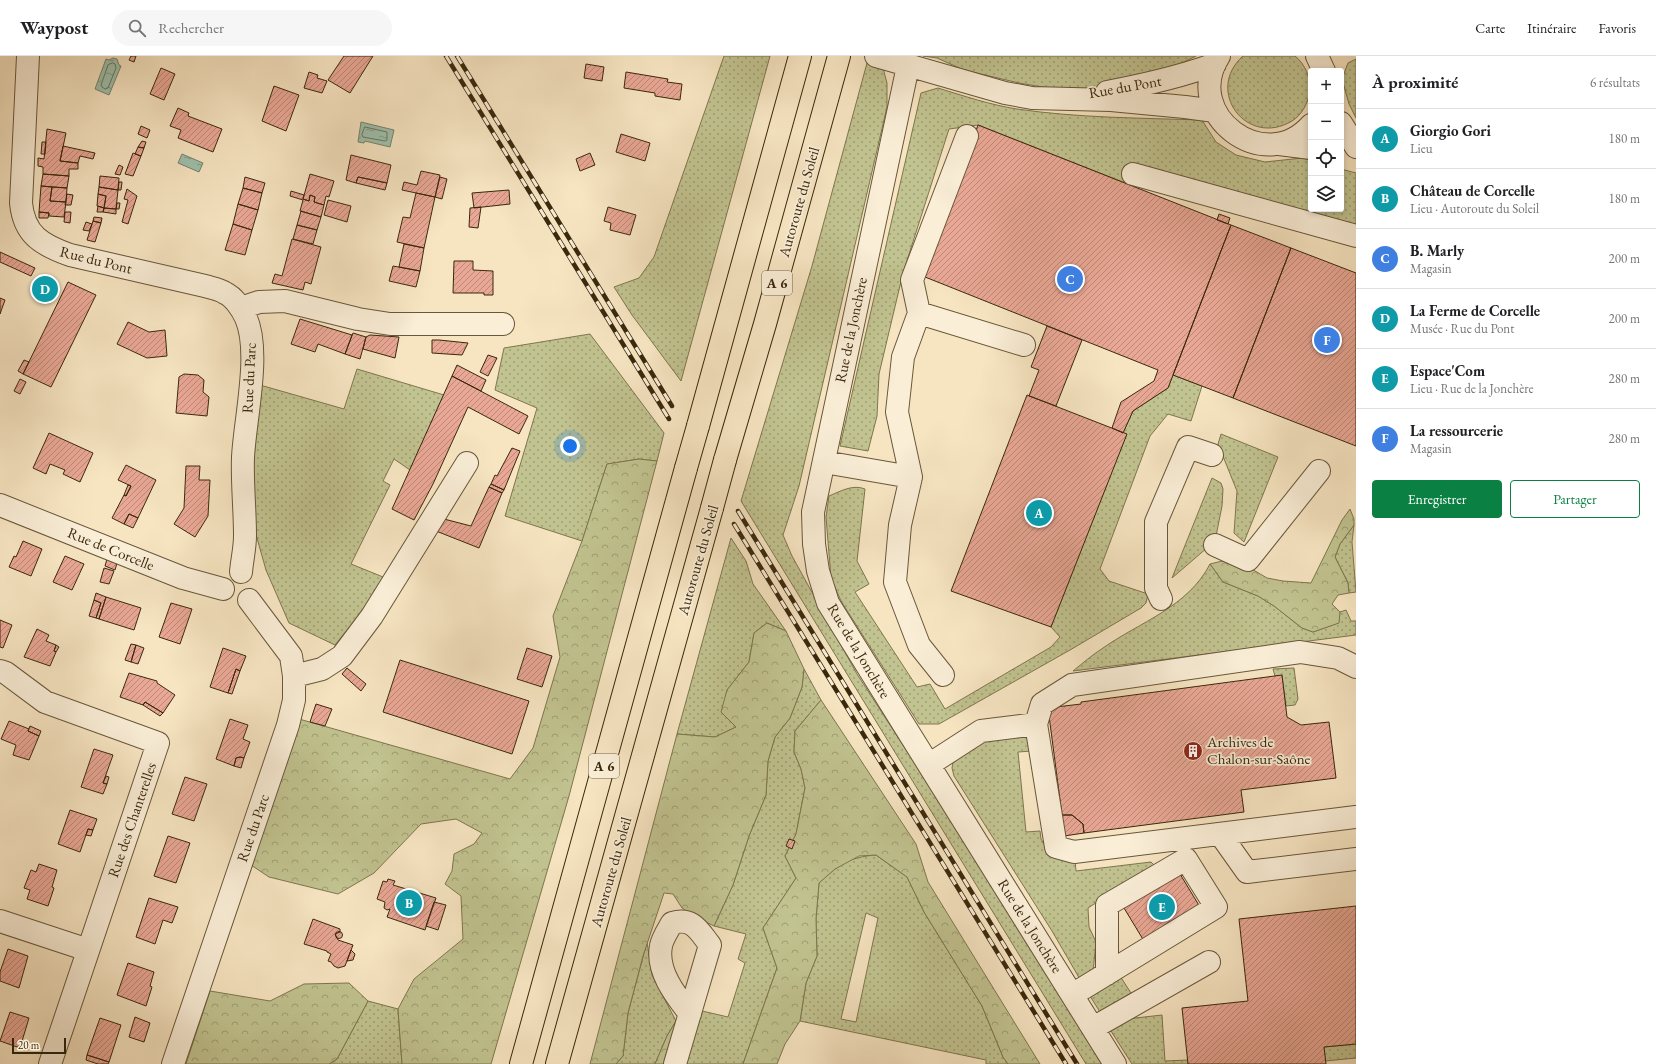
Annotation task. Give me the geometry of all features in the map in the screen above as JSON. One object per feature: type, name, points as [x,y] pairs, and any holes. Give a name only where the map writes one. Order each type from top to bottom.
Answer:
[{"type":"highway","name":"A 6","points":[[521,1064],[800,56]]},
{"type":"highway","name":"Autoroute du Soleil","points":[[557,1064],[725,460],[827,105],[839,56]]},
{"type":"street","name":"Rue du Pont","points":[[28,56],[21,203],[22,217],[28,229],[38,240],[52,249],[70,255],[205,286],[226,293],[240,308]]},
{"type":"street","name":"Rue du Pont","points":[[876,56],[1006,93],[1032,98],[1111,100],[1215,111]]},
{"type":"street","name":"Rue du Pont","points":[[1032,98],[1105,92],[1154,83],[1189,74],[1217,60]]},
{"type":"street","points":[[1217,60],[1210,82],[1210,93],[1215,111],[1227,128],[1244,140],[1267,145],[1279,144],[1308,148]]},
{"type":"street","name":"Rue de la Jonchère","points":[[908,66],[813,512],[814,544],[818,571],[828,603],[930,764],[1115,1064]]},
{"type":"street","points":[[1279,144],[1300,135],[1308,128]]},
{"type":"street","points":[[1344,128],[1356,147]]},
{"type":"street","points":[[943,675],[919,645],[895,582],[900,525],[911,477],[897,412],[904,357],[919,313],[912,280],[967,136]]},
{"type":"street","points":[[1344,152],[1356,154]]},
{"type":"street","points":[[1133,174],[1356,236]]},
{"type":"street","points":[[240,308],[259,302],[285,301],[358,319],[390,324],[503,324]]},
{"type":"street","name":"Rue du Parc","points":[[240,308],[246,318],[251,332],[252,348],[250,391],[243,456],[242,481],[245,538],[241,572]]},
{"type":"street","points":[[919,313],[1024,345]]},
{"type":"street","points":[[1161,599],[1156,588],[1156,522],[1188,447],[1212,455]]},
{"type":"street","points":[[824,462],[911,477]]},
{"type":"street","points":[[294,676],[322,669],[342,656],[372,616],[467,463]]},
{"type":"street","points":[[1215,545],[1248,560],[1319,471]]},
{"type":"street","name":"Rue de Corcelle","points":[[0,505],[183,578],[223,589]]},
{"type":"street","points":[[241,572],[250,576],[254,584],[254,593],[248,600],[241,604],[235,603],[227,598],[223,589],[226,578],[230,575],[241,572]]},
{"type":"street","name":"Rue du Parc","points":[[174,1064],[288,725],[294,700],[294,676],[291,656],[248,600]]},
{"type":"street","points":[[1356,667],[1338,658],[1300,652],[1072,686],[1042,704],[1036,724],[1056,848],[1074,852],[1356,817]]},
{"type":"street","name":"Rue des Chanterelles","points":[[0,671],[6,673],[45,702],[158,743],[50,1064]]},
{"type":"street","points":[[930,764],[982,732],[1036,724]]},
{"type":"street","points":[[1220,834],[1247,872],[1356,859]]},
{"type":"street","points":[[1072,995],[1107,974],[1216,907],[1186,859],[1108,905],[1107,974]]},
{"type":"street","points":[[0,920],[88,950]]},
{"type":"street","points":[[1092,1028],[1210,962]]},
{"type":"street","points":[[675,1064],[690,1014]]},
{"type":"green space","points":[[724,56],[770,56],[681,381],[632,315],[614,287],[639,278],[654,257]]},
{"type":"green space","points":[[923,56],[1196,56],[1180,64],[1098,88],[1060,90],[1019,83],[964,70],[937,58]]},
{"type":"green space","points":[[1243,56],[1295,56],[1299,59],[1308,76],[1308,100],[1299,115],[1292,121],[1275,127],[1260,127],[1246,122],[1236,112],[1230,99],[1228,85],[1232,70]]},
{"type":"green space","points":[[1356,59],[1356,118],[1349,104],[1344,86],[1344,74],[1348,63]]},
{"type":"green space","points":[[867,63],[883,68],[887,83],[887,107],[799,486],[783,535],[792,556],[857,674],[983,869],[1105,1064],[1086,1064],[741,501],[812,266]]},
{"type":"green space","points":[[938,88],[997,105],[1040,112],[1110,117],[1202,120],[1216,142],[1236,155],[1265,162],[1302,158],[1308,159],[1308,212],[1344,212],[1344,170],[1356,173],[1356,227],[1136,165],[1128,184],[978,125],[949,129],[903,273],[879,374],[877,416],[868,451],[840,446],[921,93]]},
{"type":"green space","points":[[590,334],[664,433],[657,461],[639,459],[607,464],[582,541],[505,516],[537,408],[495,390],[504,348]]},
{"type":"green space","points":[[357,369],[444,395],[410,470],[394,459],[383,481],[390,485],[351,564],[388,579],[335,645],[289,623],[266,570],[255,531],[252,484],[260,385],[344,409]]},
{"type":"green space","points":[[1173,375],[1202,386],[1191,421],[1168,414],[1150,436],[1100,569],[1109,581],[1148,594],[1146,603],[1141,608],[1070,650],[939,724],[919,724],[841,601],[831,578],[826,517],[829,496],[842,490],[856,487],[865,489],[857,561],[869,584],[855,592],[917,687],[930,684],[945,709],[1051,647],[1060,637],[1051,627],[1126,435],[1123,433],[1133,411],[1168,388]]},
{"type":"green space","points":[[1221,434],[1278,457],[1244,542],[1234,533],[1237,491],[1218,444]]},
{"type":"green space","points":[[639,459],[657,461],[569,796],[491,1064],[402,1064],[398,1009],[414,979],[463,939],[461,896],[445,884],[452,871],[454,854],[474,844],[482,833],[456,819],[421,824],[374,873],[338,894],[269,877],[251,865],[299,719],[510,779],[533,748],[560,657],[553,616],[582,541],[607,464]]},
{"type":"green space","points":[[1212,478],[1221,483],[1223,489],[1222,506],[1216,536],[1208,547],[1172,578]]},
{"type":"green space","points":[[1350,509],[1354,519],[1354,525],[1340,544],[1335,557],[1348,583],[1349,593],[1338,595],[1332,604],[1340,612],[1339,623],[1313,632],[1302,628],[1274,606],[1258,596],[1223,582],[1210,564],[1222,561],[1250,568],[1267,578],[1311,583],[1342,520]]},
{"type":"green space","points":[[1354,525],[1352,542],[1356,592],[1349,593],[1348,583],[1335,557],[1340,544]]},
{"type":"green space","points":[[731,538],[746,561],[753,584],[786,631],[767,623],[754,633],[749,662],[727,690],[736,727],[715,737],[677,734]]},
{"type":"green space","points":[[1210,564],[1223,582],[1258,596],[1274,606],[1302,628],[1313,632],[1338,623],[1340,612],[1346,610],[1351,621],[1356,621],[1356,635],[1073,671],[1117,639],[1176,603],[1201,579]]},
{"type":"green space","points":[[767,623],[786,631],[804,669],[802,687],[790,718],[775,737],[768,761],[766,795],[749,836],[733,885],[714,926],[682,908],[673,894],[664,893],[643,956],[628,1013],[623,1056],[616,1064],[590,1064],[677,734],[715,737],[736,727],[721,712],[727,690],[749,662],[754,633]]},
{"type":"green space","points":[[1294,668],[1298,699],[1295,705],[1286,706],[1282,676],[1275,676],[1273,669]]},
{"type":"green space","points":[[804,669],[821,700],[795,731],[794,752],[801,769],[805,788],[796,834],[785,856],[796,878],[763,928],[777,968],[743,1064],[685,1064],[702,1011],[728,1017],[745,963],[738,959],[746,934],[714,926],[733,885],[749,836],[766,795],[768,761],[775,737],[790,718],[802,687]]},
{"type":"green space","points":[[821,700],[916,844],[928,882],[1040,1064],[1008,1064],[1003,1057],[982,1006],[924,912],[907,877],[876,855],[859,856],[835,869],[819,883],[816,919],[817,956],[806,983],[800,1021],[785,1044],[777,1064],[743,1064],[777,968],[763,928],[796,878],[785,856],[796,834],[805,788],[801,769],[794,752],[795,731]]},
{"type":"green space","points":[[1028,736],[1032,751],[1018,752],[1026,832],[1040,831],[1041,839],[1049,852],[1075,860],[1076,871],[1151,862],[1154,865],[1088,908],[1089,927],[1096,942],[1093,972],[1081,981],[1052,931],[954,776],[952,768],[953,762],[979,741]]},
{"type":"green space","points":[[876,855],[907,877],[924,912],[982,1006],[1003,1057],[1008,1064],[986,1064],[986,1060],[800,1021],[806,983],[817,956],[816,919],[819,883],[832,871],[844,863],[867,856]],"holes":[[[866,913],[878,918],[856,1022],[841,1019]]]},
{"type":"green space","points":[[647,942],[652,975],[676,1021],[667,1036],[655,1064],[616,1064],[623,1056],[628,1013]]},
{"type":"green space","points":[[1120,976],[1131,993],[1100,1012],[1090,996]]},
{"type":"green space","points":[[349,983],[368,1001],[337,1059],[329,1064],[186,1064],[210,991],[270,1001],[304,984]]},
{"type":"green space","points":[[368,1001],[398,1009],[402,1064],[329,1064],[337,1059]]},
{"type":"green space","points":[[1162,1015],[1165,1061],[1188,1060],[1188,1064],[1132,1064],[1109,1028],[1127,1019]]},
{"type":"green space","points":[[676,1021],[668,1064],[655,1064],[667,1036]]},
{"type":"green space","points":[[1356,1044],[1356,1058],[1325,1061],[1324,1047]]},
{"type":"water","points":[[113,58],[117,59],[119,65],[121,66],[109,95],[95,89],[106,59],[109,60]]},
{"type":"water","points":[[361,122],[394,130],[390,147],[365,141],[364,143],[358,142]]},
{"type":"water","points":[[182,154],[203,163],[199,172],[178,163]]},
{"type":"building","points":[[131,56],[136,56],[134,62],[129,60]]},
{"type":"building","points":[[344,56],[373,56],[350,93],[328,80]]},
{"type":"building","points":[[586,64],[604,67],[602,81],[584,78]]},
{"type":"building","points":[[161,68],[175,74],[164,100],[150,94]]},
{"type":"building","points":[[309,72],[318,75],[317,78],[327,81],[322,93],[304,88]]},
{"type":"building","points":[[626,72],[668,79],[667,82],[682,84],[680,100],[655,96],[655,93],[624,88]]},
{"type":"building","points":[[274,86],[299,95],[286,131],[262,121]]},
{"type":"building","points":[[178,108],[189,113],[188,116],[222,129],[213,152],[178,138],[181,130],[170,126]]},
{"type":"building","points":[[978,125],[1231,225],[1168,388],[1133,411],[1123,433],[1112,428],[1121,402],[1154,381],[1158,370],[920,275]]},
{"type":"building","points":[[141,126],[150,130],[147,138],[138,134]]},
{"type":"building","points":[[47,129],[66,133],[60,161],[78,163],[78,169],[69,169],[69,176],[43,174],[43,167],[38,166],[38,158],[44,159]]},
{"type":"building","points":[[621,134],[650,143],[645,161],[616,152]]},
{"type":"building","points":[[142,141],[146,142],[144,148],[138,147]]},
{"type":"building","points":[[42,142],[46,142],[45,154],[41,154]]},
{"type":"building","points":[[63,146],[95,153],[93,159],[80,156],[78,163],[60,161]]},
{"type":"building","points":[[138,147],[144,148],[141,156],[135,154]]},
{"type":"building","points":[[133,153],[141,156],[133,176],[125,174]]},
{"type":"building","points":[[590,153],[595,165],[580,171],[576,159]]},
{"type":"building","points":[[351,155],[391,165],[387,183],[358,177],[356,183],[346,180]]},
{"type":"building","points":[[119,165],[123,167],[120,175],[115,174]]},
{"type":"building","points":[[421,171],[440,175],[435,197],[402,190],[404,182],[417,185]]},
{"type":"building","points":[[43,174],[69,176],[67,188],[41,186]]},
{"type":"building","points":[[310,174],[334,181],[329,197],[326,196],[324,205],[314,202],[315,197],[310,195],[309,201],[303,199]]},
{"type":"building","points":[[100,176],[119,178],[118,190],[99,187]]},
{"type":"building","points":[[245,177],[265,183],[262,193],[243,188]]},
{"type":"building","points":[[358,177],[387,183],[385,190],[356,183]]},
{"type":"building","points":[[440,177],[447,179],[442,199],[435,197]]},
{"type":"building","points":[[119,182],[122,182],[121,190],[118,190]]},
{"type":"building","points":[[41,186],[52,187],[50,201],[66,202],[64,217],[49,216],[49,213],[39,212]]},
{"type":"building","points":[[52,187],[67,188],[66,202],[50,201]]},
{"type":"building","points":[[99,187],[118,190],[116,209],[104,208],[106,196],[98,194]]},
{"type":"building","points":[[243,188],[262,193],[258,210],[238,204]]},
{"type":"building","points":[[127,189],[137,196],[128,224],[122,222],[128,200],[124,199]]},
{"type":"building","points":[[509,190],[510,204],[474,208],[472,193]]},
{"type":"building","points":[[291,191],[304,195],[303,199],[309,201],[310,195],[315,197],[314,202],[324,205],[321,217],[300,211],[303,200],[290,196]]},
{"type":"building","points":[[416,193],[435,197],[424,248],[397,242],[403,217],[410,218]]},
{"type":"building","points":[[67,194],[73,195],[71,205],[65,205]]},
{"type":"building","points":[[98,194],[106,196],[104,208],[97,206]]},
{"type":"building","points":[[328,200],[351,206],[347,222],[324,215]]},
{"type":"building","points":[[117,203],[120,203],[119,209],[116,209]]},
{"type":"building","points":[[238,204],[258,210],[252,230],[233,224]]},
{"type":"building","points":[[98,206],[104,208],[103,212],[97,212]]},
{"type":"building","points":[[481,207],[478,228],[469,227],[470,208]]},
{"type":"building","points":[[608,207],[636,215],[630,235],[610,230],[611,223],[604,221]]},
{"type":"building","points":[[104,208],[116,209],[116,214],[103,212]]},
{"type":"building","points":[[301,211],[321,217],[317,230],[297,225]]},
{"type":"building","points":[[39,212],[49,213],[48,218],[39,218]]},
{"type":"building","points":[[65,212],[71,212],[70,223],[64,222]]},
{"type":"building","points":[[1219,214],[1230,218],[1228,224],[1217,220]]},
{"type":"building","points":[[94,217],[102,218],[101,223],[93,221]]},
{"type":"building","points":[[93,221],[101,223],[95,242],[87,240]]},
{"type":"building","points":[[86,222],[92,224],[89,231],[83,230]]},
{"type":"building","points":[[233,224],[252,230],[245,255],[225,250]]},
{"type":"building","points":[[297,225],[317,230],[313,244],[293,239]]},
{"type":"building","points":[[1231,225],[1291,248],[1233,398],[1173,375]]},
{"type":"building","points":[[292,239],[321,247],[311,284],[305,282],[303,290],[272,283],[275,274],[282,276]]},
{"type":"building","points":[[404,244],[424,248],[420,271],[399,267]]},
{"type":"building","points":[[1291,248],[1356,273],[1356,446],[1233,398]]},
{"type":"building","points":[[0,252],[35,268],[31,276],[0,262]]},
{"type":"building","points":[[454,261],[473,261],[473,270],[493,271],[493,295],[484,295],[484,293],[453,293]]},
{"type":"building","points":[[393,266],[420,271],[416,287],[389,281]]},
{"type":"building","points":[[68,282],[96,295],[51,387],[23,374]]},
{"type":"building","points":[[0,298],[5,300],[0,314]]},
{"type":"building","points":[[300,319],[352,335],[345,354],[318,344],[315,352],[291,344]]},
{"type":"building","points":[[128,322],[149,332],[165,330],[167,356],[147,358],[117,344]]},
{"type":"building","points":[[1047,326],[1082,340],[1056,406],[1029,396],[1039,370],[1031,367]]},
{"type":"building","points":[[353,333],[366,337],[360,359],[345,354]]},
{"type":"building","points":[[370,335],[399,337],[395,358],[363,349],[366,337]]},
{"type":"building","points":[[432,340],[468,343],[462,355],[432,353]]},
{"type":"building","points":[[488,355],[497,358],[488,376],[480,372]]},
{"type":"building","points":[[24,360],[29,362],[23,374],[18,371]]},
{"type":"building","points":[[457,365],[486,380],[481,391],[452,376]]},
{"type":"building","points":[[184,374],[198,375],[204,380],[203,392],[209,397],[207,416],[176,413],[179,377]]},
{"type":"building","points":[[452,376],[528,416],[519,434],[468,407],[433,484],[414,520],[392,509]]},
{"type":"building","points":[[20,379],[26,382],[20,394],[14,391]]},
{"type":"building","points":[[1027,395],[1127,434],[1051,627],[951,591]]},
{"type":"building","points":[[49,433],[93,453],[80,482],[63,474],[65,470],[50,464],[46,474],[33,468]]},
{"type":"building","points":[[512,448],[520,451],[504,490],[491,484]]},
{"type":"building","points":[[126,465],[156,480],[138,518],[129,514],[124,524],[112,518],[124,495],[126,496],[131,486],[118,480]]},
{"type":"building","points":[[186,466],[200,466],[199,480],[210,480],[208,516],[195,537],[174,524],[184,508]]},
{"type":"building","points":[[491,484],[504,490],[502,493],[489,487]]},
{"type":"building","points":[[128,485],[131,486],[126,496],[124,495]]},
{"type":"building","points":[[489,487],[502,493],[479,548],[436,531],[444,519],[471,526]]},
{"type":"building","points":[[129,514],[138,518],[133,528],[124,524]]},
{"type":"building","points":[[23,541],[42,549],[31,576],[9,567],[14,556],[16,557]]},
{"type":"building","points":[[65,556],[84,564],[72,590],[53,582]]},
{"type":"building","points":[[107,559],[117,563],[115,570],[105,566]]},
{"type":"building","points":[[104,568],[114,571],[109,584],[100,582]]},
{"type":"building","points":[[96,593],[106,597],[99,619],[96,618],[101,603],[94,600]]},
{"type":"building","points":[[106,597],[141,608],[134,630],[99,619]]},
{"type":"building","points":[[94,600],[101,603],[96,618],[89,616]]},
{"type":"building","points":[[171,603],[192,609],[180,644],[159,637]]},
{"type":"building","points":[[0,620],[12,625],[3,648],[0,647]]},
{"type":"building","points":[[37,629],[49,635],[46,641],[56,645],[54,651],[56,652],[50,666],[24,657]]},
{"type":"building","points":[[131,644],[136,645],[131,662],[125,660]]},
{"type":"building","points":[[56,645],[59,647],[56,652],[54,651]]},
{"type":"building","points":[[136,645],[144,648],[138,664],[131,662]]},
{"type":"building","points":[[223,648],[246,656],[240,671],[236,669],[228,693],[210,687]]},
{"type":"building","points":[[527,648],[552,656],[542,687],[517,679]]},
{"type":"building","points":[[400,660],[529,701],[512,754],[383,712]]},
{"type":"building","points":[[347,668],[366,684],[361,691],[342,674]]},
{"type":"building","points":[[236,669],[240,671],[232,694],[228,693]]},
{"type":"building","points":[[129,673],[157,681],[157,683],[175,695],[163,713],[145,702],[143,705],[120,697]]},
{"type":"building","name":"Archives de Chalon-sur-Saône","points":[[1282,675],[1287,717],[1301,725],[1329,722],[1336,778],[1241,790],[1244,812],[1084,833],[1083,824],[1072,815],[1062,815],[1048,708],[1081,704],[1081,702]]},
{"type":"building","points":[[145,702],[163,713],[160,716],[143,705]]},
{"type":"building","points":[[316,704],[332,709],[325,726],[310,722]]},
{"type":"building","points":[[230,719],[248,725],[243,739],[250,742],[244,758],[236,758],[234,766],[216,759]]},
{"type":"building","points":[[9,721],[29,729],[28,731],[39,736],[29,760],[13,755],[16,745],[1,739]]},
{"type":"building","points":[[30,726],[41,731],[39,736],[28,731]]},
{"type":"building","points":[[94,749],[113,755],[103,783],[107,784],[103,794],[81,787]]},
{"type":"building","points":[[236,758],[244,758],[241,768],[234,766]]},
{"type":"building","points":[[106,776],[109,777],[107,784],[103,783]]},
{"type":"building","points":[[185,777],[207,784],[194,821],[172,814]]},
{"type":"building","points":[[70,810],[97,819],[93,830],[88,829],[80,852],[58,844]]},
{"type":"building","points":[[1062,815],[1072,815],[1083,824],[1084,833],[1064,836]]},
{"type":"building","points":[[88,829],[93,830],[91,836],[86,835]]},
{"type":"building","points":[[168,836],[190,843],[176,883],[154,876]]},
{"type":"building","points":[[789,839],[795,841],[792,849],[786,846]]},
{"type":"building","points":[[39,864],[57,870],[52,887],[54,888],[48,906],[27,899],[30,890],[24,888],[31,870],[36,872]]},
{"type":"building","points":[[1180,874],[1200,907],[1144,941],[1124,908]]},
{"type":"building","points":[[388,879],[395,881],[393,885],[436,898],[425,930],[387,917],[390,909],[387,910],[384,908],[385,902],[377,899],[383,881],[387,882]]},
{"type":"building","points":[[149,898],[178,907],[172,923],[163,920],[155,944],[136,937]]},
{"type":"building","points":[[434,902],[446,905],[438,930],[426,926]]},
{"type":"building","points":[[1356,906],[1356,1044],[1324,1047],[1326,1064],[1188,1064],[1182,1008],[1248,1001],[1239,919]]},
{"type":"building","points":[[313,919],[340,929],[340,932],[335,934],[338,940],[353,945],[345,966],[338,968],[334,966],[328,961],[331,954],[327,951],[304,944]]},
{"type":"building","points":[[339,932],[342,935],[339,938],[336,935]]},
{"type":"building","points":[[8,949],[28,956],[19,988],[0,981],[0,972]]},
{"type":"building","points":[[351,950],[355,954],[353,960],[347,961]]},
{"type":"building","points":[[128,963],[154,972],[150,986],[152,987],[146,1006],[117,995]]},
{"type":"building","points":[[10,1012],[29,1018],[20,1048],[0,1041]]},
{"type":"building","points":[[135,1017],[150,1023],[144,1042],[129,1037]]},
{"type":"building","points":[[100,1018],[121,1025],[109,1062],[87,1055]]},
{"type":"building","points":[[87,1055],[109,1062],[108,1064],[98,1064],[86,1060]]},
{"type":"railway","points":[[446,56],[669,419]]},
{"type":"railway","points":[[457,56],[672,406]]},
{"type":"railway","points":[[738,511],[1077,1064]]},
{"type":"railway","points":[[734,524],[1066,1064]]},
{"type":"place","name":"B. Marly","points":[[1070,279]]},
{"type":"place","name":"La Ferme de Corcelle","points":[[45,289]]},
{"type":"place","name":"La ressourcerie","points":[[1327,340]]},
{"type":"place","name":"Giorgio Gori","points":[[1039,513]]},
{"type":"place","name":"Archives de Chalon-sur-Saône","points":[[1193,751]]},
{"type":"place","name":"Château de Corcelle","points":[[409,903]]},
{"type":"place","name":"Espace'Com","points":[[1162,907]]}]
